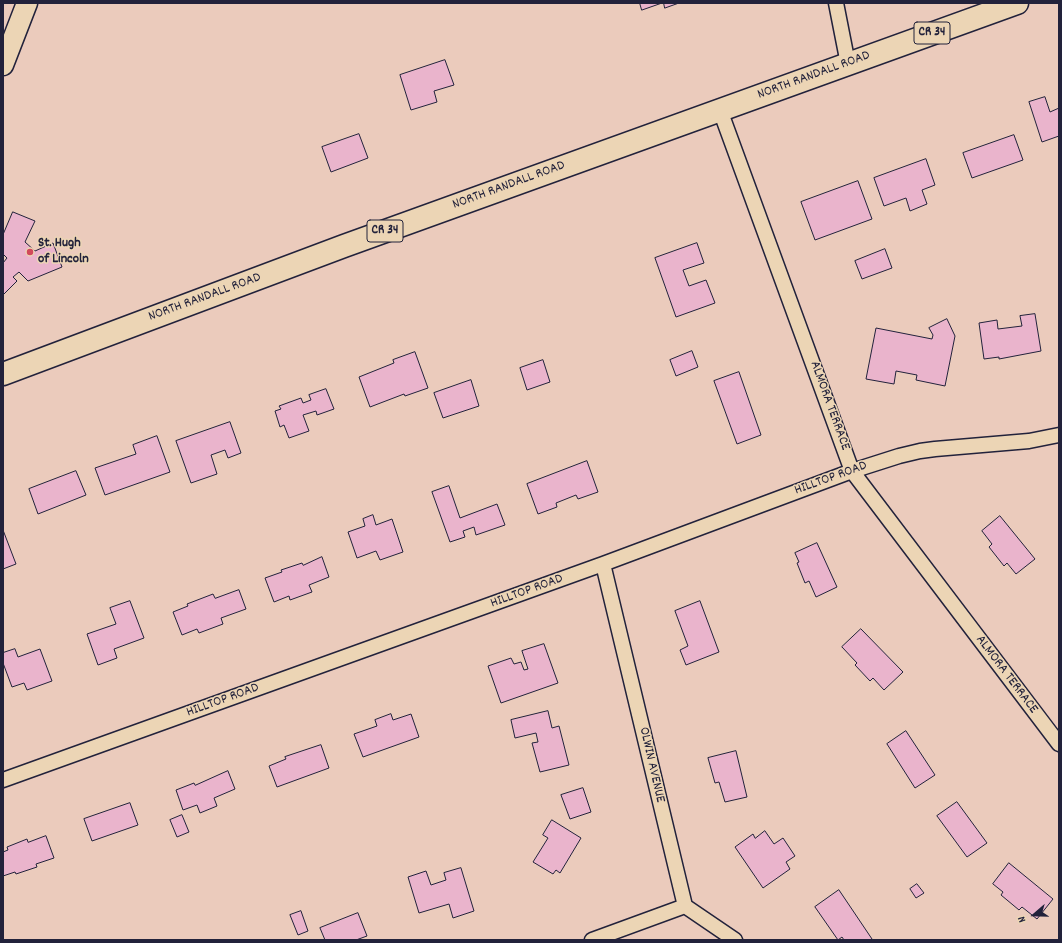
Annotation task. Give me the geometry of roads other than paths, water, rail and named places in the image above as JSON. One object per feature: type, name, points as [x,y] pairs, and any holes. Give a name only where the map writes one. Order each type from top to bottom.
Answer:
[{"type":"main road","points":[[3,65],[27,3]]},
{"type":"main road","name":"NORTH RANDALL ROAD","points":[[3,374],[344,246],[1017,3]]},
{"type":"street","points":[[836,3],[848,64]]},
{"type":"street","name":"ALMORA TERRACE","points":[[720,110],[852,471],[1059,744]]},
{"type":"street","name":"HILLTOP ROAD","points":[[3,780],[603,564],[852,471],[920,451],[1029,441],[1059,435]]},
{"type":"street","name":"OLWIN AVENUE","points":[[603,564],[685,906]]},
{"type":"street","points":[[592,940],[685,906],[735,940]]},
{"type":"place","name":"St. Hugh of Lincoln","points":[[30,252]]}]
